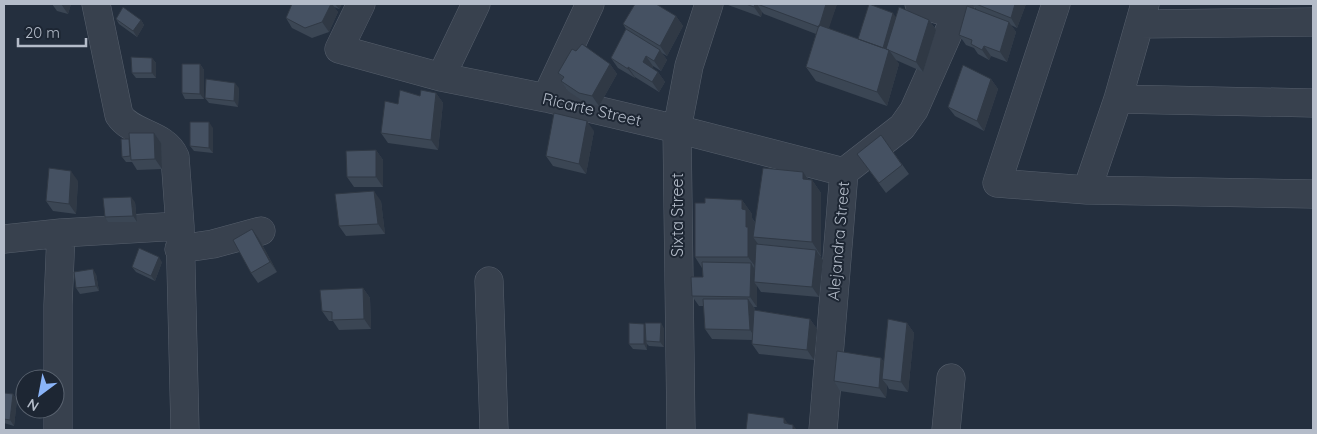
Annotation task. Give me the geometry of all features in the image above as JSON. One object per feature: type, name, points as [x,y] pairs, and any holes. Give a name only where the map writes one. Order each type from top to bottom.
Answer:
[{"type":"street","points":[[96,4],[119,115],[127,123],[166,143],[172,149],[175,157],[185,430]]},
{"type":"street","name":"Ricarte Street","points":[[361,4],[339,48],[441,76],[546,98],[677,129],[844,172]]},
{"type":"street","points":[[441,76],[476,4]]},
{"type":"street","points":[[546,98],[590,4]]},
{"type":"street","name":"Sixta Street","points":[[681,430],[677,129],[689,66],[710,4]]},
{"type":"street","points":[[919,4],[959,9]]},
{"type":"street","points":[[1056,4],[997,183],[1087,190],[1313,194]]},
{"type":"street","name":"Alejandra Street","points":[[823,430],[844,172],[902,127],[914,110],[959,9]]},
{"type":"street","points":[[1087,190],[1118,99],[1142,14],[1313,22]]},
{"type":"street","points":[[1118,99],[1313,104]]},
{"type":"street","points":[[4,239],[61,233],[179,237],[213,244],[260,231]]},
{"type":"street","points":[[58,430],[58,305],[61,233]]},
{"type":"street","points":[[489,281],[494,430]]},
{"type":"street","points":[[946,430],[951,378]]},
{"type":"building","points":[[292,4],[331,4],[322,22],[305,28],[286,18]]},
{"type":"building","points":[[635,4],[656,4],[676,16],[660,46],[623,24]]},
{"type":"building","points":[[757,4],[826,4],[819,27]]},
{"type":"building","points":[[869,4],[893,13],[883,48],[858,39]]},
{"type":"building","points":[[976,4],[1015,4],[1011,18]]},
{"type":"building","points":[[967,6],[1009,22],[1000,52],[984,46],[982,50],[971,44],[972,40],[959,35]]},
{"type":"building","points":[[123,7],[141,20],[133,31],[116,19]]},
{"type":"building","points":[[899,7],[929,20],[916,62],[886,49]]},
{"type":"building","points":[[819,25],[889,50],[877,92],[806,67]]},
{"type":"building","points":[[626,29],[660,50],[654,61],[646,56],[643,62],[658,72],[652,82],[611,58]]},
{"type":"building","points":[[582,44],[610,64],[592,96],[579,93],[561,81],[564,77],[558,73],[572,49],[576,51]]},
{"type":"building","points":[[131,57],[152,58],[152,73],[132,73]]},
{"type":"building","points":[[182,64],[200,64],[200,94],[182,93]]},
{"type":"building","points":[[963,65],[991,79],[977,121],[948,107]]},
{"type":"building","points":[[206,79],[235,83],[234,101],[205,98]]},
{"type":"building","points":[[400,90],[420,96],[421,90],[436,93],[431,140],[381,133],[385,101],[398,104]]},
{"type":"building","points":[[554,113],[587,121],[579,164],[546,156]]},
{"type":"building","points":[[190,122],[209,122],[209,148],[190,146]]},
{"type":"building","points":[[129,133],[154,133],[155,159],[131,160]]},
{"type":"building","points":[[881,135],[902,165],[879,183],[857,154]]},
{"type":"building","points":[[121,139],[129,139],[130,156],[122,157]]},
{"type":"building","points":[[376,150],[376,177],[347,177],[346,151]]},
{"type":"building","points":[[49,168],[71,171],[69,204],[46,201]]},
{"type":"building","points":[[763,168],[803,172],[803,179],[812,180],[812,242],[753,237]]},
{"type":"building","points":[[374,191],[378,224],[339,226],[335,194]]},
{"type":"building","points":[[131,197],[133,216],[105,217],[103,198]]},
{"type":"building","points":[[705,198],[742,200],[742,209],[746,210],[746,227],[748,227],[748,257],[695,257],[695,203],[705,203]]},
{"type":"building","points":[[252,229],[270,262],[251,273],[233,240]]},
{"type":"building","points":[[756,244],[816,250],[812,287],[754,282]]},
{"type":"building","points":[[139,248],[159,257],[151,276],[132,267]]},
{"type":"building","points":[[702,262],[751,263],[750,297],[692,296],[691,277],[703,277]]},
{"type":"building","points":[[93,269],[96,286],[76,288],[74,272]]},
{"type":"building","points":[[363,288],[364,319],[332,320],[332,312],[322,311],[320,290]]},
{"type":"building","points":[[703,299],[748,299],[750,330],[705,329]]},
{"type":"building","points":[[754,310],[810,319],[807,350],[752,344]]},
{"type":"building","points":[[888,319],[907,323],[901,382],[882,379]]},
{"type":"building","points":[[629,323],[644,324],[644,344],[629,344]]},
{"type":"building","points":[[645,323],[661,323],[660,342],[646,341]]},
{"type":"building","points":[[837,351],[881,358],[879,388],[834,381]]},
{"type":"building","points":[[4,393],[13,394],[10,420],[4,419]]},
{"type":"building","points":[[748,413],[784,418],[784,423],[793,425],[793,430],[746,430]]}]
